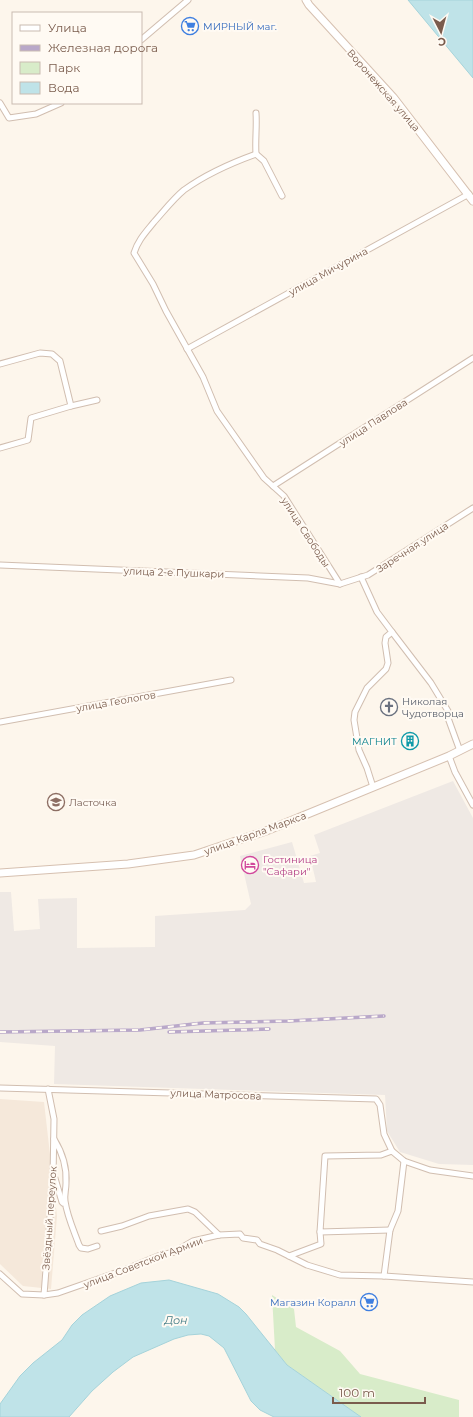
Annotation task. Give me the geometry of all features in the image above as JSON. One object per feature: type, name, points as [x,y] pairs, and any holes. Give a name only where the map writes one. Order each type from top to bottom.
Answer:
[{"type":"main road","name":"Воронежская улица","points":[[306,0],[394,97],[473,201]]},
{"type":"main road","name":"улица Карла Маркса","points":[[0,872],[128,864],[194,855],[258,834],[449,756],[473,744]]},
{"type":"street","points":[[142,39],[188,0]]},
{"type":"street","points":[[0,103],[9,118],[36,114],[59,104]]},
{"type":"street","points":[[256,112],[256,154],[264,161],[282,196]]},
{"type":"street","points":[[187,349],[153,284],[134,253],[137,244],[147,230],[183,191],[203,178],[233,162],[256,154]]},
{"type":"street","name":"улица Мичурина","points":[[187,349],[468,194]]},
{"type":"street","name":"улица Свободы","points":[[187,349],[203,377],[217,411],[242,444],[264,478],[284,496],[340,584]]},
{"type":"street","points":[[0,364],[40,353],[52,354],[60,361],[71,406]]},
{"type":"street","name":"улица Павлова","points":[[273,486],[473,358]]},
{"type":"street","points":[[0,448],[28,440],[31,418],[97,400]]},
{"type":"street","name":"Заречная улица","points":[[340,584],[368,575],[473,508]]},
{"type":"street","name":"улица 2-е Пушкари","points":[[0,565],[308,578],[340,584]]},
{"type":"street","points":[[362,577],[377,612],[431,683],[448,711],[448,718],[460,751]]},
{"type":"street","points":[[373,787],[368,768],[359,750],[354,720],[355,712],[367,688],[386,669],[388,663],[385,643],[386,637],[392,632]]},
{"type":"street","name":"улица Геологов","points":[[0,722],[231,680]]},
{"type":"street","points":[[449,756],[473,805]]},
{"type":"street","name":"улица Матросова","points":[[0,1088],[376,1099],[380,1105],[384,1134],[392,1150]]},
{"type":"street","name":"Звёздный переулок","points":[[44,1295],[53,1173],[54,1119],[48,1089]]},
{"type":"street","points":[[53,1138],[61,1154],[66,1176],[66,1186],[64,1192],[66,1206],[79,1245],[81,1248],[88,1249],[97,1246]]},
{"type":"street","points":[[289,1256],[321,1244],[320,1232],[325,1156],[381,1155],[392,1150],[404,1161],[430,1170],[473,1176]]},
{"type":"street","points":[[384,1276],[390,1230],[398,1211],[404,1161]]},
{"type":"street","points":[[53,1173],[62,1202],[66,1206]]},
{"type":"street","name":"улица Советской Армии","points":[[101,1231],[122,1226],[149,1216],[188,1209],[195,1212],[219,1235]]},
{"type":"street","points":[[320,1232],[390,1230]]},
{"type":"street","name":"улица Советской Армии","points":[[44,1295],[58,1293],[124,1270],[158,1256],[174,1252],[193,1241],[219,1235],[240,1234],[243,1238],[257,1240],[260,1244],[308,1264],[340,1275],[384,1276],[473,1282]]},
{"type":"street","points":[[0,1274],[22,1294],[44,1295]]},
{"type":"shaded area","points":[[453,781],[473,818],[473,1165],[439,1164],[400,1152],[387,1131],[385,1095],[54,1084],[55,1046],[0,1042],[0,892],[11,892],[14,931],[40,929],[38,899],[77,898],[77,948],[155,947],[155,916],[245,910],[251,904],[240,856],[292,842],[304,883],[316,882],[310,856],[320,853],[314,835]]},
{"type":"shaded area","points":[[0,1099],[44,1102],[57,1216],[51,1289],[23,1286],[0,1264]]},
{"type":"green space","points":[[272,1295],[294,1309],[296,1327],[340,1351],[360,1374],[459,1400],[459,1417],[361,1417],[287,1365],[275,1350]]},
{"type":"water","points":[[408,0],[473,0],[473,78]]},
{"type":"water","name":"Дон","points":[[169,1280],[218,1294],[239,1307],[287,1365],[361,1417],[274,1417],[260,1410],[251,1401],[224,1348],[209,1336],[201,1334],[188,1335],[174,1339],[133,1357],[113,1372],[92,1391],[69,1417],[0,1417],[0,1404],[20,1376],[33,1363],[62,1340],[72,1325],[82,1315],[110,1296],[141,1283]]},
{"type":"railway","points":[[0,1032],[140,1030],[203,1023],[289,1021],[384,1016]]},
{"type":"railway","points":[[169,1032],[269,1029]]},
{"type":"place","name":"МИРНЫЙ маг.","points":[[190,26]]},
{"type":"place","name":"Николая Чудотворца","points":[[389,707]]},
{"type":"place","name":"МАГНИТ","points":[[410,741]]},
{"type":"place","name":"Ласточка","points":[[56,802]]},
{"type":"place","name":"Гостиница \"Сафари\"","points":[[250,865]]},
{"type":"place","name":"Магазин Коралл","points":[[369,1302]]}]
